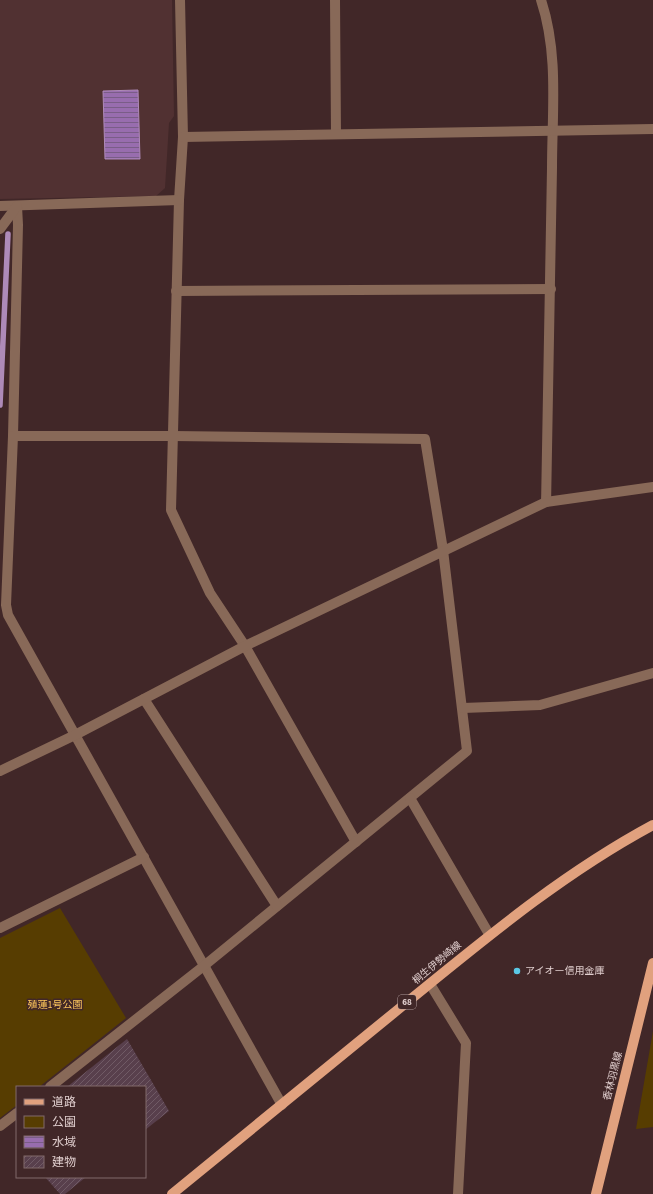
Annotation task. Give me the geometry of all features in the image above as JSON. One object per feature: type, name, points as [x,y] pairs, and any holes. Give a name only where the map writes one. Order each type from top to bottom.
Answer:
[{"type":"main road","name":"桐生伊勢崎線","points":[[172,1194],[490,934],[555,884],[620,843],[653,825]]},
{"type":"main road","name":"香林羽黒線","points":[[596,1194],[649,997],[653,963]]},
{"type":"street","points":[[180,0],[183,137],[176,291],[171,510],[210,593],[245,646],[356,842]]},
{"type":"street","points":[[335,0],[336,134]]},
{"type":"street","points":[[541,0],[548,21],[552,45],[551,290],[546,502]]},
{"type":"street","points":[[183,137],[653,129]]},
{"type":"street","points":[[0,206],[179,200]]},
{"type":"street","points":[[0,229],[17,206]]},
{"type":"street","points":[[17,206],[18,225],[13,436],[6,605],[8,615],[282,1105]]},
{"type":"street","points":[[176,291],[551,290]]},
{"type":"street","points":[[13,436],[425,439],[443,550],[467,751],[205,965],[51,1086]]},
{"type":"street","points":[[0,771],[75,735],[245,646],[546,502],[653,487]]},
{"type":"street","points":[[463,708],[540,705],[653,673]]},
{"type":"street","points":[[144,699],[277,906]]},
{"type":"street","points":[[410,798],[490,934]]},
{"type":"street","points":[[0,928],[144,857]]},
{"type":"street","points":[[430,984],[466,1043],[458,1194]]},
{"type":"street","points":[[0,1126],[16,1114]]},
{"type":"shaded area","points":[[0,0],[172,0],[174,116],[169,123],[165,188],[156,196],[0,199]]},
{"type":"green space","name":"殖蓮1号公園","points":[[60,908],[126,1018],[40,1086],[16,1086],[16,1106],[0,1118],[0,938]]},
{"type":"green space","points":[[653,1031],[653,1127],[636,1129]]},
{"type":"water","points":[[138,90],[140,159],[105,159],[103,91]]},
{"type":"building","points":[[127,1039],[169,1111],[146,1129],[146,1086],[68,1086]]},
{"type":"building","points":[[46,1178],[85,1178],[65,1194],[60,1194]]},
{"type":"waterway","points":[[0,405],[8,234]]},
{"type":"place","name":"アイオー信用金庫","points":[[517,971]]}]
